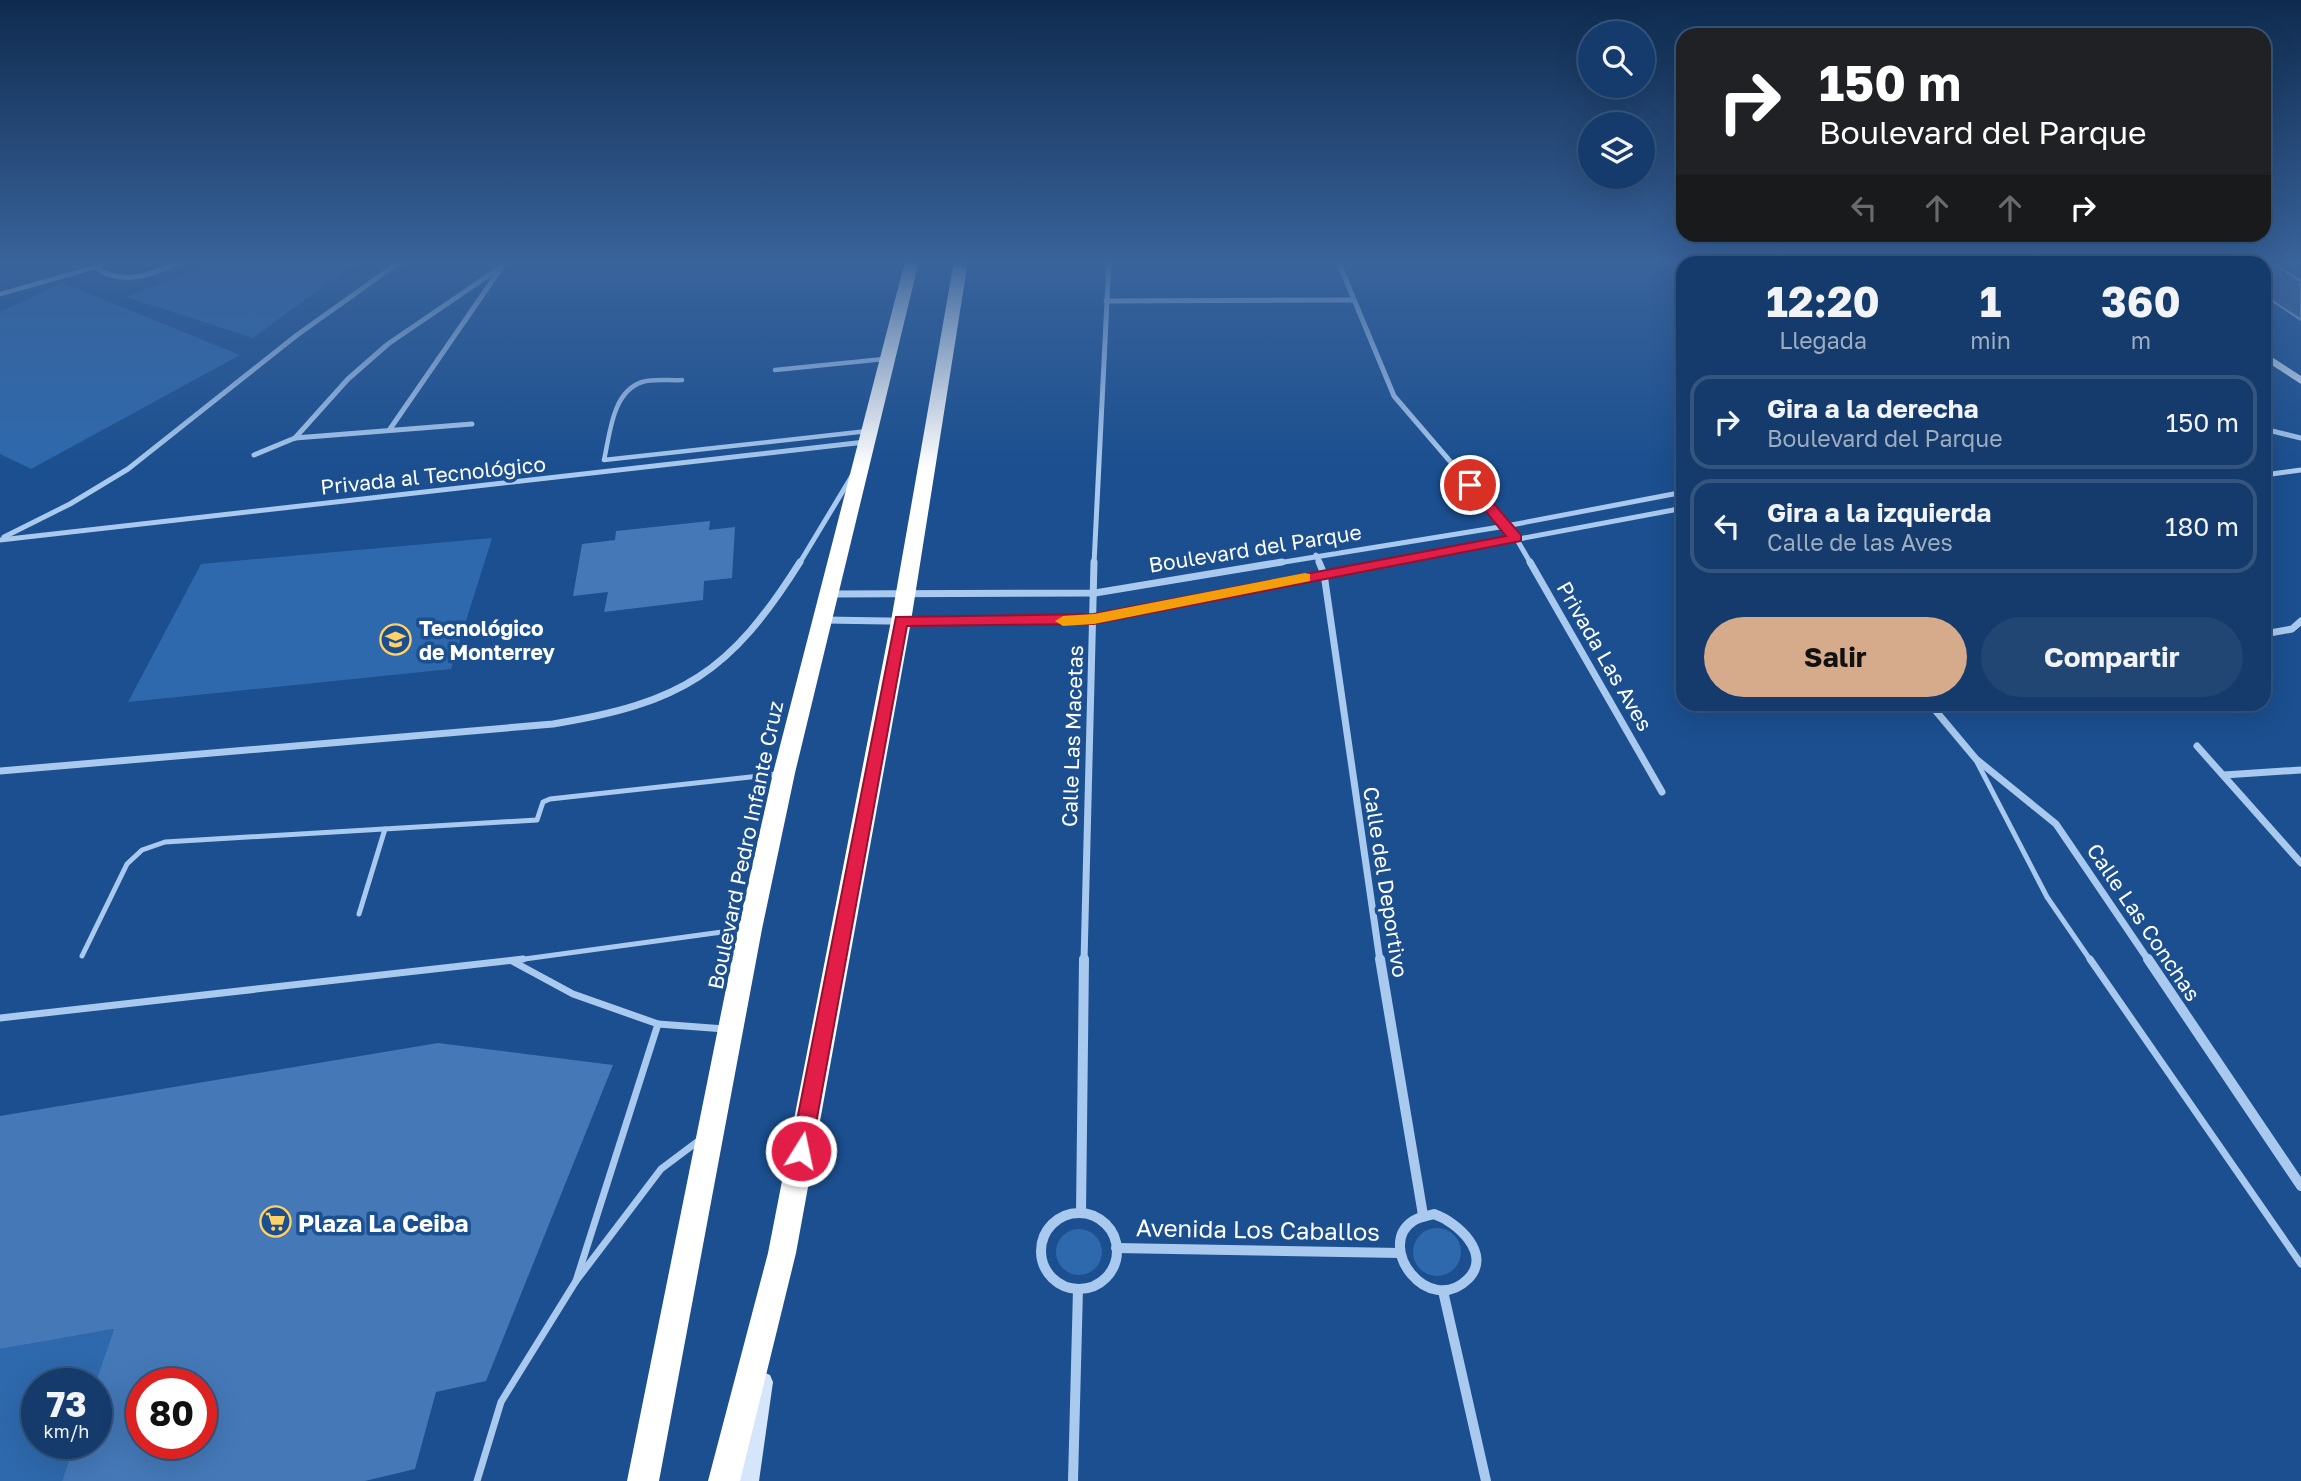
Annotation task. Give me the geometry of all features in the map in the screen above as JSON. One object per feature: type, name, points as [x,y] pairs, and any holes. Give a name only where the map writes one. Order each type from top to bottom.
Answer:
[{"type":"highway","name":"Boulevard Pedro Infante Cruz","points":[[641,1481],[750,929],[784,773],[896,330]]},
{"type":"highway","points":[[724,1481],[782,1253],[901,621],[950,330]]},
{"type":"street","points":[[0,539],[70,504],[128,469],[305,330]]},
{"type":"street","points":[[295,438],[348,379],[408,330]]},
{"type":"street","points":[[390,429],[458,330]]},
{"type":"street","name":"Calle Las Macetas","points":[[1080,1213],[1082,1038],[1105,330]]},
{"type":"street","name":"Privada Las Aves","points":[[1366,330],[1394,396],[1516,538],[1662,792]]},
{"type":"street","points":[[2271,360],[2301,381]]},
{"type":"street","points":[[254,455],[295,438],[472,424]]},
{"type":"street","points":[[2271,431],[2301,440]]},
{"type":"street","points":[[0,771],[553,724],[623,710],[667,695],[704,677],[737,649],[763,616],[869,443]]},
{"type":"street","name":"Privada al Tecnológico","points":[[0,539],[869,443]]},
{"type":"street","points":[[2271,474],[2301,470]]},
{"type":"street","name":"Boulevard del Parque","points":[[829,594],[1095,593],[1506,526],[1676,494]]},
{"type":"street","name":"Boulevard del Parque","points":[[821,620],[1094,619],[1676,509]]},
{"type":"street","name":"Calle del Deportivo","points":[[1316,555],[1324,574],[1386,1009],[1423,1215]]},
{"type":"street","points":[[2271,633],[2292,629],[2301,621]]},
{"type":"street","name":"Calle Las Conchas","points":[[1936,711],[1976,760],[2056,824],[2301,1186]]},
{"type":"street","points":[[2197,746],[2301,863]]},
{"type":"street","points":[[2224,775],[2301,770]]},
{"type":"street","points":[[1080,1213],[1097,1217],[1107,1224],[1116,1248],[1109,1273],[1090,1287],[1078,1289],[1066,1288],[1048,1274],[1041,1251],[1050,1228],[1060,1219],[1080,1213]]},
{"type":"street","points":[[1434,1214],[1456,1222],[1465,1230],[1475,1252],[1475,1264],[1464,1283],[1443,1291],[1420,1283],[1410,1275],[1400,1253],[1404,1228],[1423,1215],[1434,1214]]},
{"type":"street","name":"Avenida Los Caballos","points":[[1116,1248],[1400,1253]]},
{"type":"street","points":[[748,1481],[782,1253]]},
{"type":"street","points":[[1073,1481],[1078,1289]]},
{"type":"street","points":[[1443,1291],[1486,1481]]},
{"type":"lane","points":[[775,370],[890,358]]},
{"type":"lane","points":[[682,380],[642,383],[625,393],[618,405],[604,460],[869,443]]},
{"type":"lane","points":[[1976,760],[2047,897],[2301,1264]]},
{"type":"lane","points":[[82,956],[127,864],[151,846],[165,842],[537,820],[543,803],[550,799],[784,773]]},
{"type":"lane","points":[[359,914],[385,829]]},
{"type":"lane","points":[[0,1018],[512,961],[750,929]]},
{"type":"lane","points":[[512,961],[573,994],[658,1024],[730,1029]]},
{"type":"lane","points":[[576,1281],[658,1024]]},
{"type":"lane","points":[[477,1481],[501,1402],[576,1281],[662,1169],[689,1146],[710,1135]]},
{"type":"shaded area","points":[[0,330],[179,330],[240,355],[31,469],[0,454]]},
{"type":"shaded area","points":[[229,330],[264,330],[253,338]]},
{"type":"shaded area","points":[[492,538],[451,669],[128,702],[201,564]]},
{"type":"shaded area","points":[[1437,1228],[1454,1235],[1461,1252],[1454,1269],[1437,1276],[1420,1269],[1413,1252],[1420,1235]]},
{"type":"shaded area","points":[[1079,1229],[1096,1235],[1102,1252],[1096,1269],[1079,1275],[1062,1269],[1056,1252],[1062,1235]]},
{"type":"shaded area","points":[[114,1329],[101,1368],[21,1368],[21,1459],[70,1459],[62,1481],[0,1481],[0,1349]]},
{"type":"building","points":[[710,521],[709,530],[735,527],[732,578],[704,581],[703,600],[604,612],[608,592],[573,596],[582,544],[615,540],[616,531]]},
{"type":"building","name":"Plaza La Ceiba","points":[[438,1043],[613,1065],[486,1381],[436,1392],[415,1469],[365,1481],[62,1481],[70,1459],[112,1459],[112,1368],[101,1368],[114,1329],[0,1349],[0,1116]]},
{"type":"slow traffic","points":[[1063,621],[1094,619],[1305,578]]},
{"type":"place","name":"Tecnológico de Monterrey","points":[[396,640]]},
{"type":"place","name":"Plaza La Ceiba","points":[[275,1222]]},
{"type":"route","points":[[801,1151],[901,621],[1094,619],[1516,538],[1470,485]]}]
